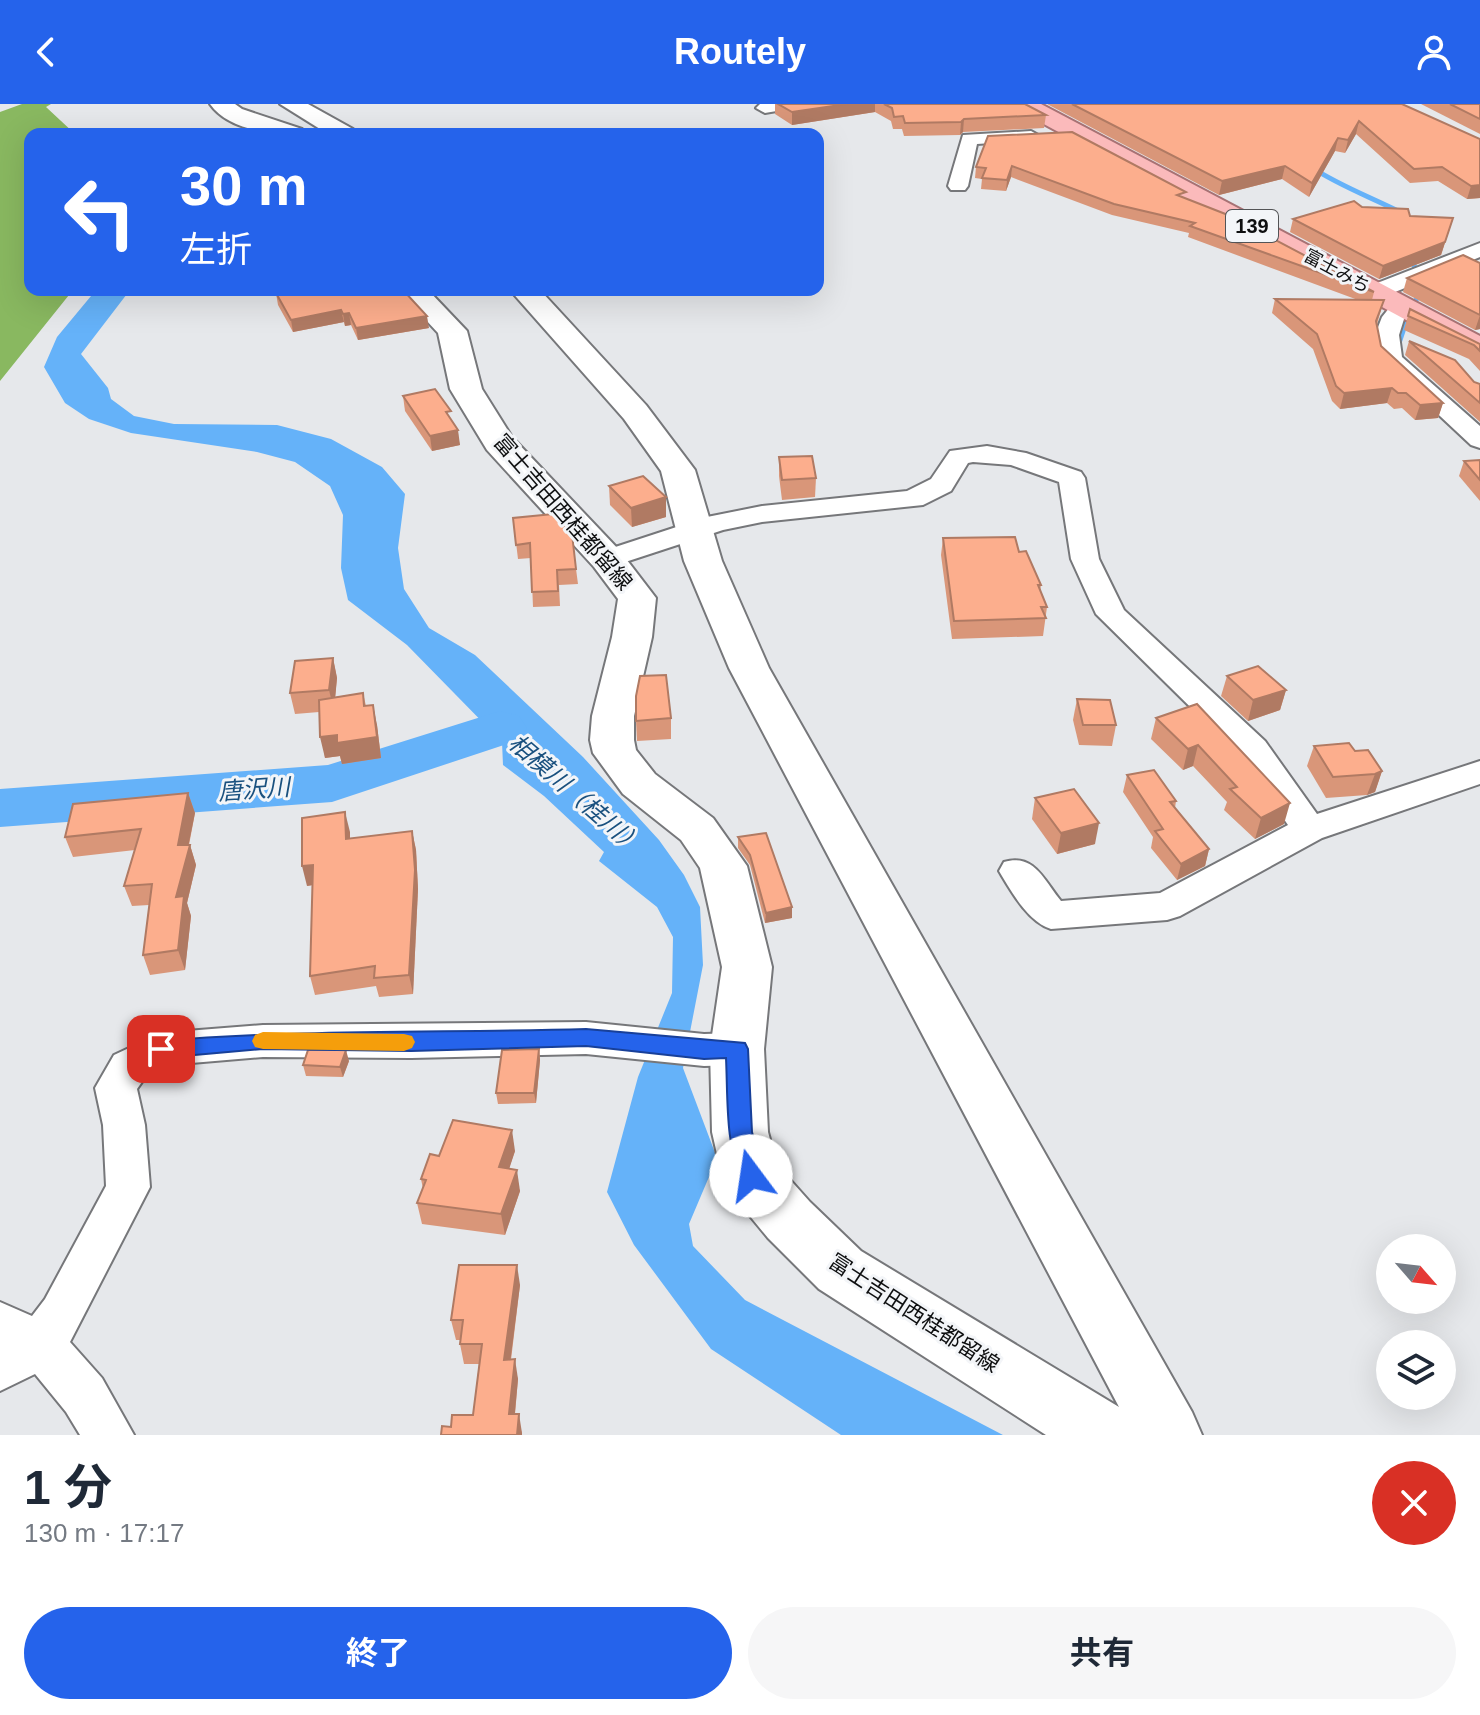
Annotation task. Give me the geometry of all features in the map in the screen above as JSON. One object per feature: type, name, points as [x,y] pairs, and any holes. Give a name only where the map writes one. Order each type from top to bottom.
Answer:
[{"type":"highway","name":"富士みち","points":[[1024,104],[1480,348]]},
{"type":"main road","points":[[221,104],[234,114],[276,128]]},
{"type":"main road","points":[[291,104],[334,128]]},
{"type":"main road","name":"富士吉田西桂都留線","points":[[418,296],[452,331],[466,389],[499,443],[607,559],[637,598],[632,637],[613,716],[615,753],[639,784],[697,829],[723,866],[747,967],[721,1050],[751,1176],[789,1220],[840,1270],[1105,1435]]},
{"type":"main road","points":[[529,296],[635,412],[678,470],[703,561],[749,668],[1169,1435]]},
{"type":"street","points":[[765,108],[788,104]]},
{"type":"street","points":[[958,186],[969,139],[1080,134]]},
{"type":"street","points":[[1375,292],[1480,249]]},
{"type":"street","points":[[1402,307],[1393,317],[1387,335],[1391,359],[1480,440]]},
{"type":"street","points":[[1387,335],[1414,347]]},
{"type":"street","points":[[607,559],[717,523],[762,514],[913,499],[941,485],[959,457],[976,452],[1027,461],[1072,478],[1085,559],[1111,614],[1253,749],[1309,829]]},
{"type":"street","points":[[1017,871],[1051,915],[1167,906],[1309,829],[1480,772]]},
{"type":"street","points":[[109,1435],[84,1395],[13,1345],[68,1304],[128,1187],[124,1125],[116,1088],[129,1067],[161,1049],[263,1041],[586,1038],[721,1050]]},
{"type":"green space","points":[[22,104],[51,104],[46,107],[69,128],[24,128],[24,296],[68,296],[0,381],[0,112]]},
{"type":"water","name":"相模川（桂川）","points":[[91,296],[125,296],[81,354],[108,388],[111,399],[134,416],[174,424],[277,425],[331,439],[382,467],[405,494],[398,548],[404,589],[429,628],[475,655],[583,757],[659,840],[684,875],[700,907],[703,965],[683,1068],[717,1158],[689,1224],[693,1246],[745,1300],[1003,1435],[841,1435],[711,1349],[634,1245],[607,1192],[638,1077],[672,993],[673,937],[657,907],[599,861],[604,852],[544,796],[503,765],[502,742],[407,645],[348,600],[341,568],[343,515],[330,486],[295,462],[257,452],[131,433],[89,419],[65,403],[44,367],[57,337]]},
{"type":"building","points":[[778,104],[847,104],[792,112]]},
{"type":"building","points":[[884,104],[1025,104],[1046,115],[905,123],[903,116],[894,117],[892,108]]},
{"type":"building","points":[[1072,104],[1402,104],[1480,139],[1480,185],[1471,186],[1442,167],[1414,169],[1359,121],[1348,140],[1338,138],[1312,183],[1285,166],[1222,181]]},
{"type":"building","points":[[1450,104],[1480,104],[1480,119]]},
{"type":"building","points":[[1072,132],[1186,192],[1177,195],[1228,215],[1374,292],[1190,226],[1195,223],[1114,204],[1012,166],[1007,180],[982,178],[986,168],[976,167],[988,136]]},
{"type":"building","points":[[1354,201],[1362,207],[1408,209],[1410,216],[1453,218],[1445,242],[1383,266],[1293,219]]},
{"type":"building","points":[[1463,255],[1480,263],[1480,315],[1407,278]]},
{"type":"building","points":[[278,296],[409,296],[427,316],[356,328],[349,313],[343,314],[341,310],[291,320]]},
{"type":"building","points":[[1275,299],[1384,300],[1376,321],[1381,346],[1443,403],[1420,405],[1406,393],[1398,393],[1392,388],[1344,393],[1336,386],[1317,334]]},
{"type":"building","points":[[1410,309],[1480,344],[1480,351],[1474,345],[1408,316]]},
{"type":"building","points":[[1409,341],[1455,360],[1474,382],[1480,384],[1480,403]]},
{"type":"building","points":[[435,389],[451,411],[446,412],[458,430],[430,436],[403,396]]},
{"type":"building","points":[[812,456],[816,478],[782,480],[779,457]]},
{"type":"building","points":[[1480,460],[1480,480],[1464,461]]},
{"type":"building","points":[[643,476],[666,497],[631,508],[609,486]]},
{"type":"building","points":[[553,514],[572,534],[576,569],[557,570],[558,591],[532,592],[530,543],[516,545],[513,518]]},
{"type":"building","points":[[1015,537],[1019,552],[1026,551],[1041,585],[1038,585],[1047,607],[1041,607],[1046,618],[954,621],[943,538]]},
{"type":"building","points":[[333,658],[329,690],[290,693],[295,661]]},
{"type":"building","points":[[1258,666],[1286,690],[1253,700],[1227,676]]},
{"type":"building","points":[[666,675],[671,718],[636,721],[640,676]]},
{"type":"building","points":[[363,693],[364,706],[373,705],[377,737],[337,743],[337,735],[320,737],[319,700]]},
{"type":"building","points":[[1077,699],[1110,700],[1116,725],[1083,725]]},
{"type":"building","points":[[1197,704],[1290,803],[1261,818],[1230,789],[1237,787],[1198,745],[1188,749],[1156,718]]},
{"type":"building","points":[[1349,743],[1355,751],[1368,750],[1382,771],[1333,777],[1314,746]]},
{"type":"building","points":[[1154,770],[1176,801],[1170,802],[1209,849],[1181,864],[1155,831],[1163,829],[1127,775]]},
{"type":"building","points":[[1074,789],[1099,823],[1061,833],[1035,798]]},
{"type":"building","points":[[188,793],[178,845],[190,845],[176,897],[184,896],[178,950],[143,955],[152,884],[124,886],[141,829],[65,837],[73,804]]},
{"type":"building","points":[[345,812],[346,839],[412,831],[415,870],[409,975],[374,978],[375,966],[310,976],[313,865],[302,866],[302,818]]},
{"type":"building","points":[[766,833],[792,907],[766,913],[750,855],[738,837]]},
{"type":"building","points":[[539,1049],[534,1093],[496,1093],[502,1050]]},
{"type":"building","points":[[308,1050],[346,1050],[340,1067],[303,1065]]},
{"type":"building","points":[[453,1120],[512,1130],[499,1167],[517,1170],[501,1214],[417,1203],[426,1180],[421,1179],[430,1154],[439,1156]]},
{"type":"building","points":[[459,1265],[517,1265],[504,1360],[515,1359],[509,1414],[519,1414],[517,1435],[441,1435],[442,1426],[451,1427],[452,1415],[473,1415],[482,1344],[460,1344],[463,1320],[451,1320]]},
{"type":"waterway","points":[[1311,167],[1408,216]]},
{"type":"waterway","points":[[1407,316],[1421,291],[1411,254]]},
{"type":"waterway","points":[[1396,349],[1407,316]]},
{"type":"waterway","name":"唐沢川","points":[[0,808],[332,783],[500,728]]},
{"type":"slow traffic","points":[[263,1041],[404,1042]]},
{"type":"route","points":[[161,1049],[263,1041],[586,1038],[704,1050],[737,1049],[740,1132],[751,1176]]}]
